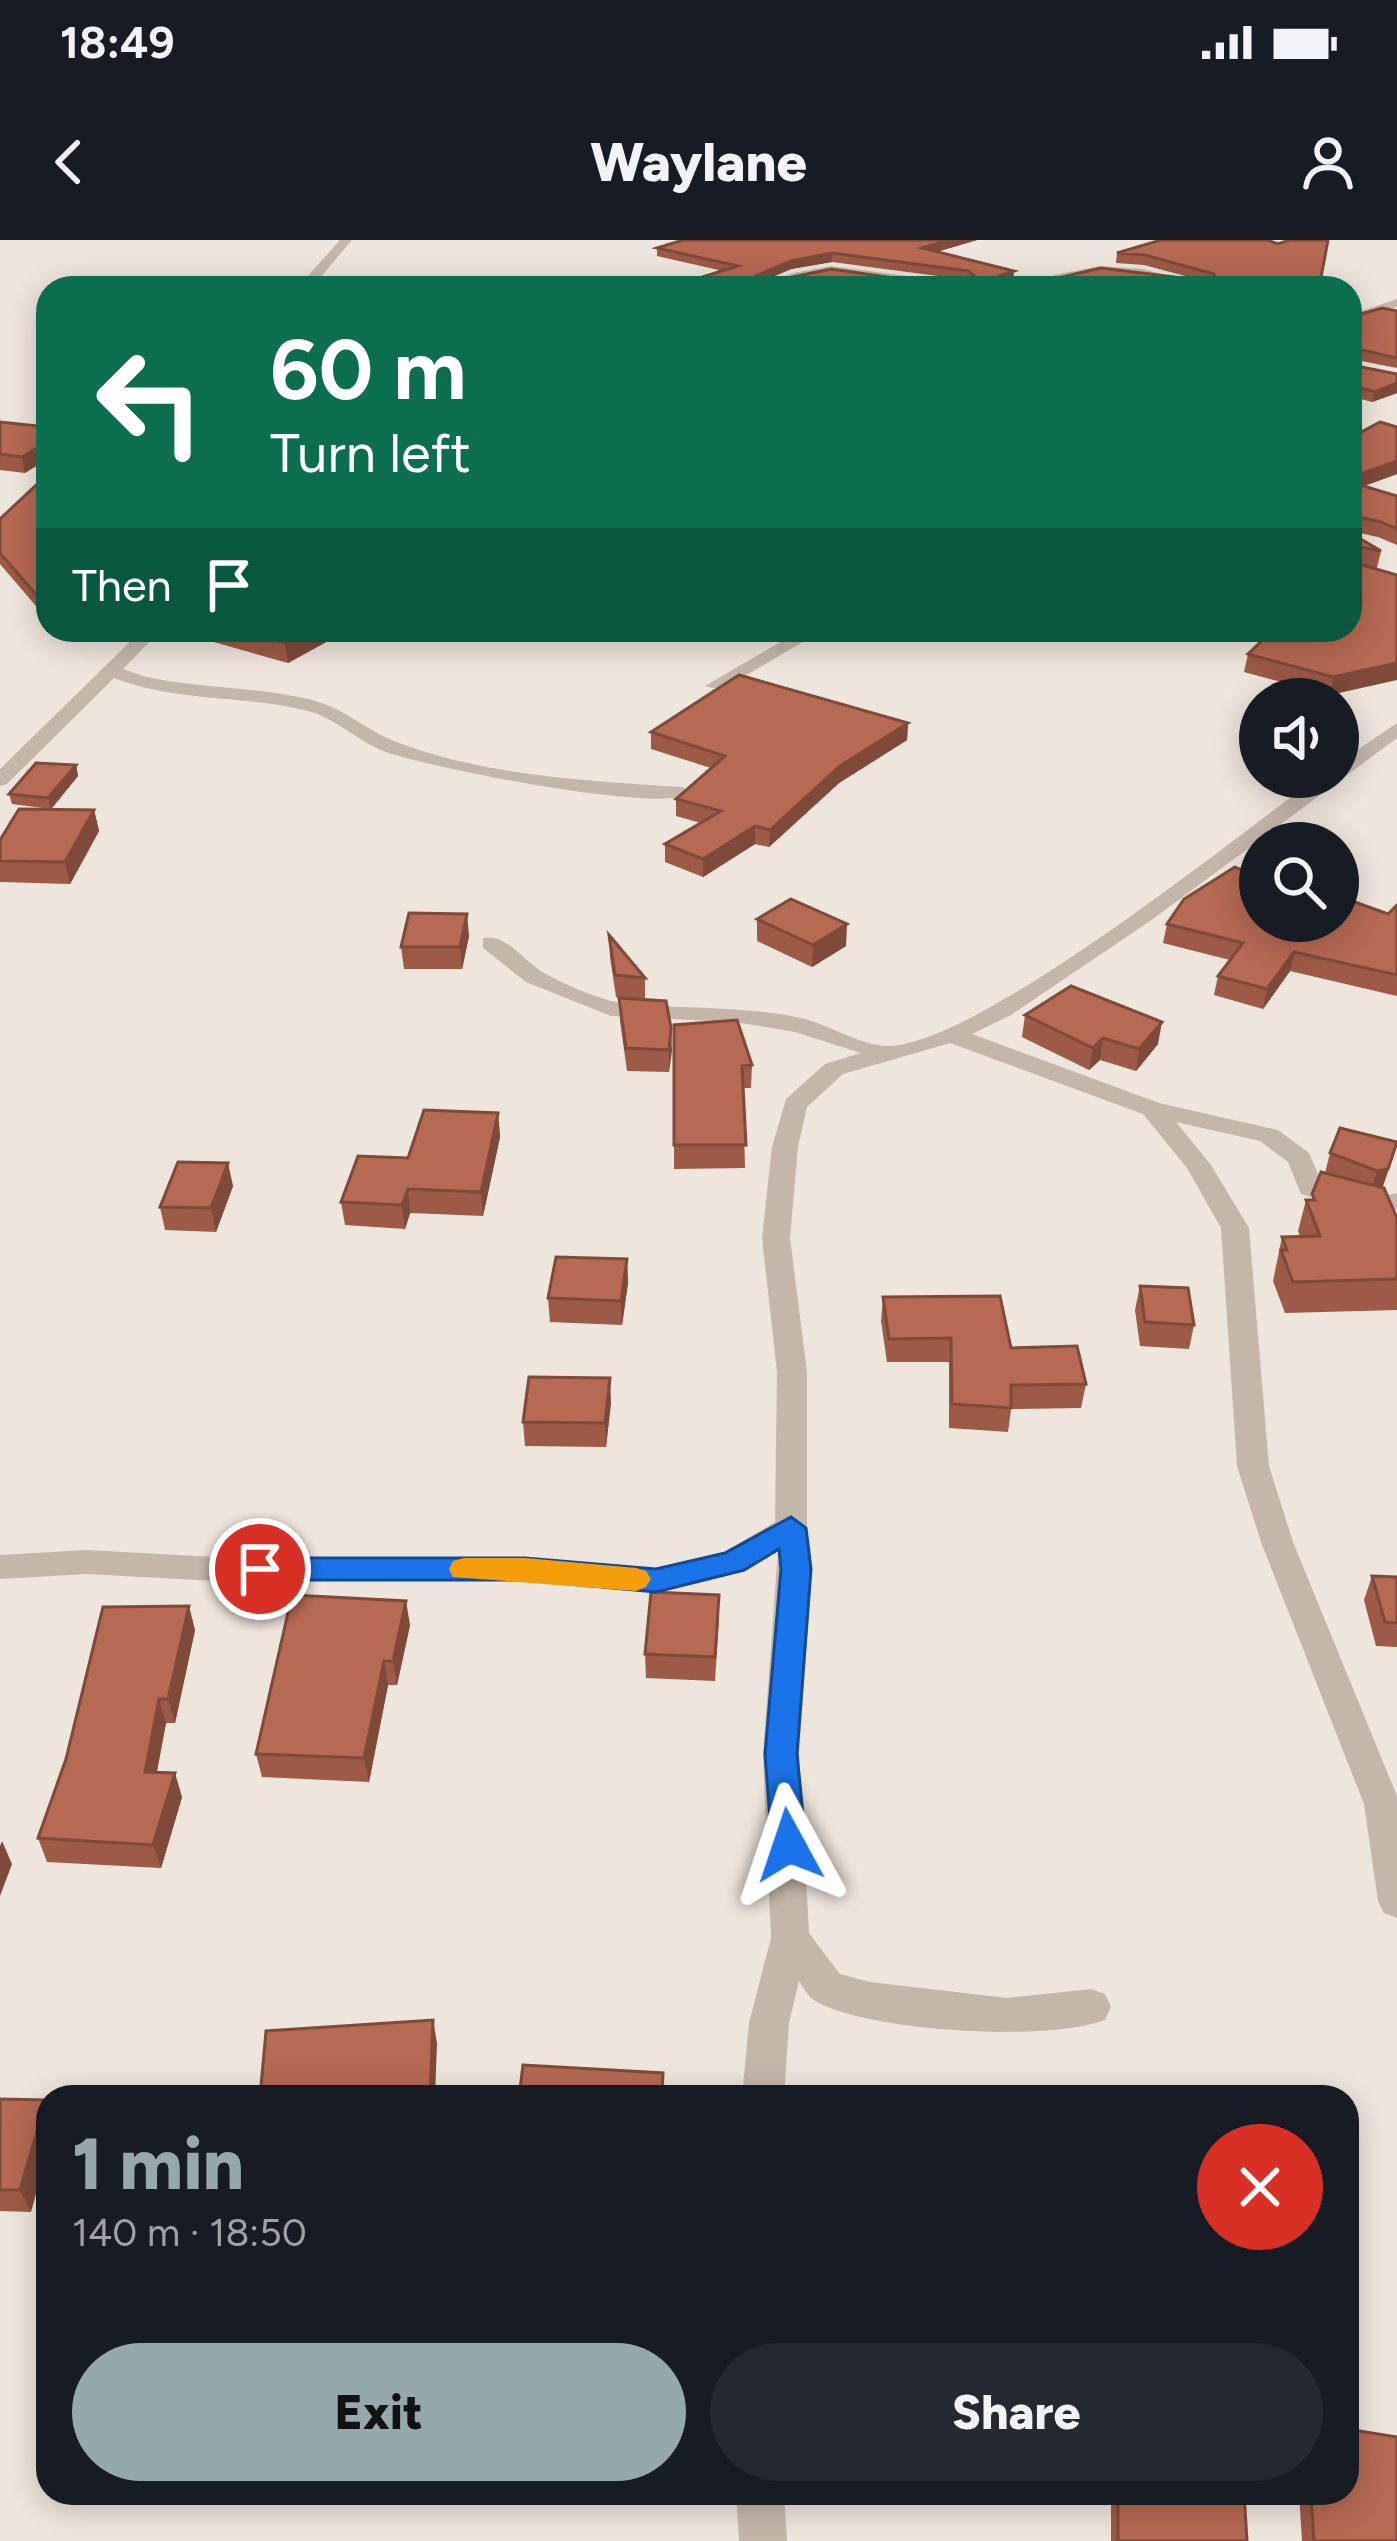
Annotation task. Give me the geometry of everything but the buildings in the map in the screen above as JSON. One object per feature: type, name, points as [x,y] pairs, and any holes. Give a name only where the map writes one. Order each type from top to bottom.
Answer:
[{"type":"street","points":[[315,276],[346,240]]},
{"type":"street","points":[[791,276],[836,268],[870,276]]},
{"type":"street","points":[[1059,276],[1092,270],[1159,276]]},
{"type":"street","points":[[1362,315],[1397,303]]},
{"type":"street","points":[[4,773],[140,642]]},
{"type":"street","points":[[714,686],[793,642]]},
{"type":"street","points":[[112,671],[147,683],[332,711],[393,747],[469,765],[607,788],[682,793]]},
{"type":"street","points":[[1359,757],[1397,729]]},
{"type":"street","points":[[765,2085],[769,2023],[790,1938],[781,1754],[796,1569],[791,1528],[792,1372],[776,1238],[785,1147],[795,1103],[834,1069],[951,1035],[1003,1010],[1064,972],[1302,798]]},
{"type":"street","points":[[491,943],[534,977],[619,1011],[735,1015],[799,1025],[890,1054]]},
{"type":"street","points":[[951,1035],[1152,1109],[1269,1135],[1300,1159],[1310,1188],[1370,1208],[1397,1202]]},
{"type":"street","points":[[1152,1109],[1198,1165],[1234,1228],[1253,1466],[1277,1542],[1382,1804],[1397,1901]]},
{"type":"street","points":[[0,1567],[86,1562],[216,1569],[525,1569],[656,1581],[734,1562],[791,1528]]},
{"type":"street","points":[[790,1938],[826,1988],[870,2000],[1007,2016],[1091,2007]]},
{"type":"street","points":[[761,2505],[763,2541]]},
{"type":"slow traffic","points":[[464,1569],[636,1579]]},
{"type":"route","points":[[260,1569],[525,1569],[656,1581],[734,1562],[791,1528],[796,1569],[793,1643],[781,1754],[789,1845]]}]
